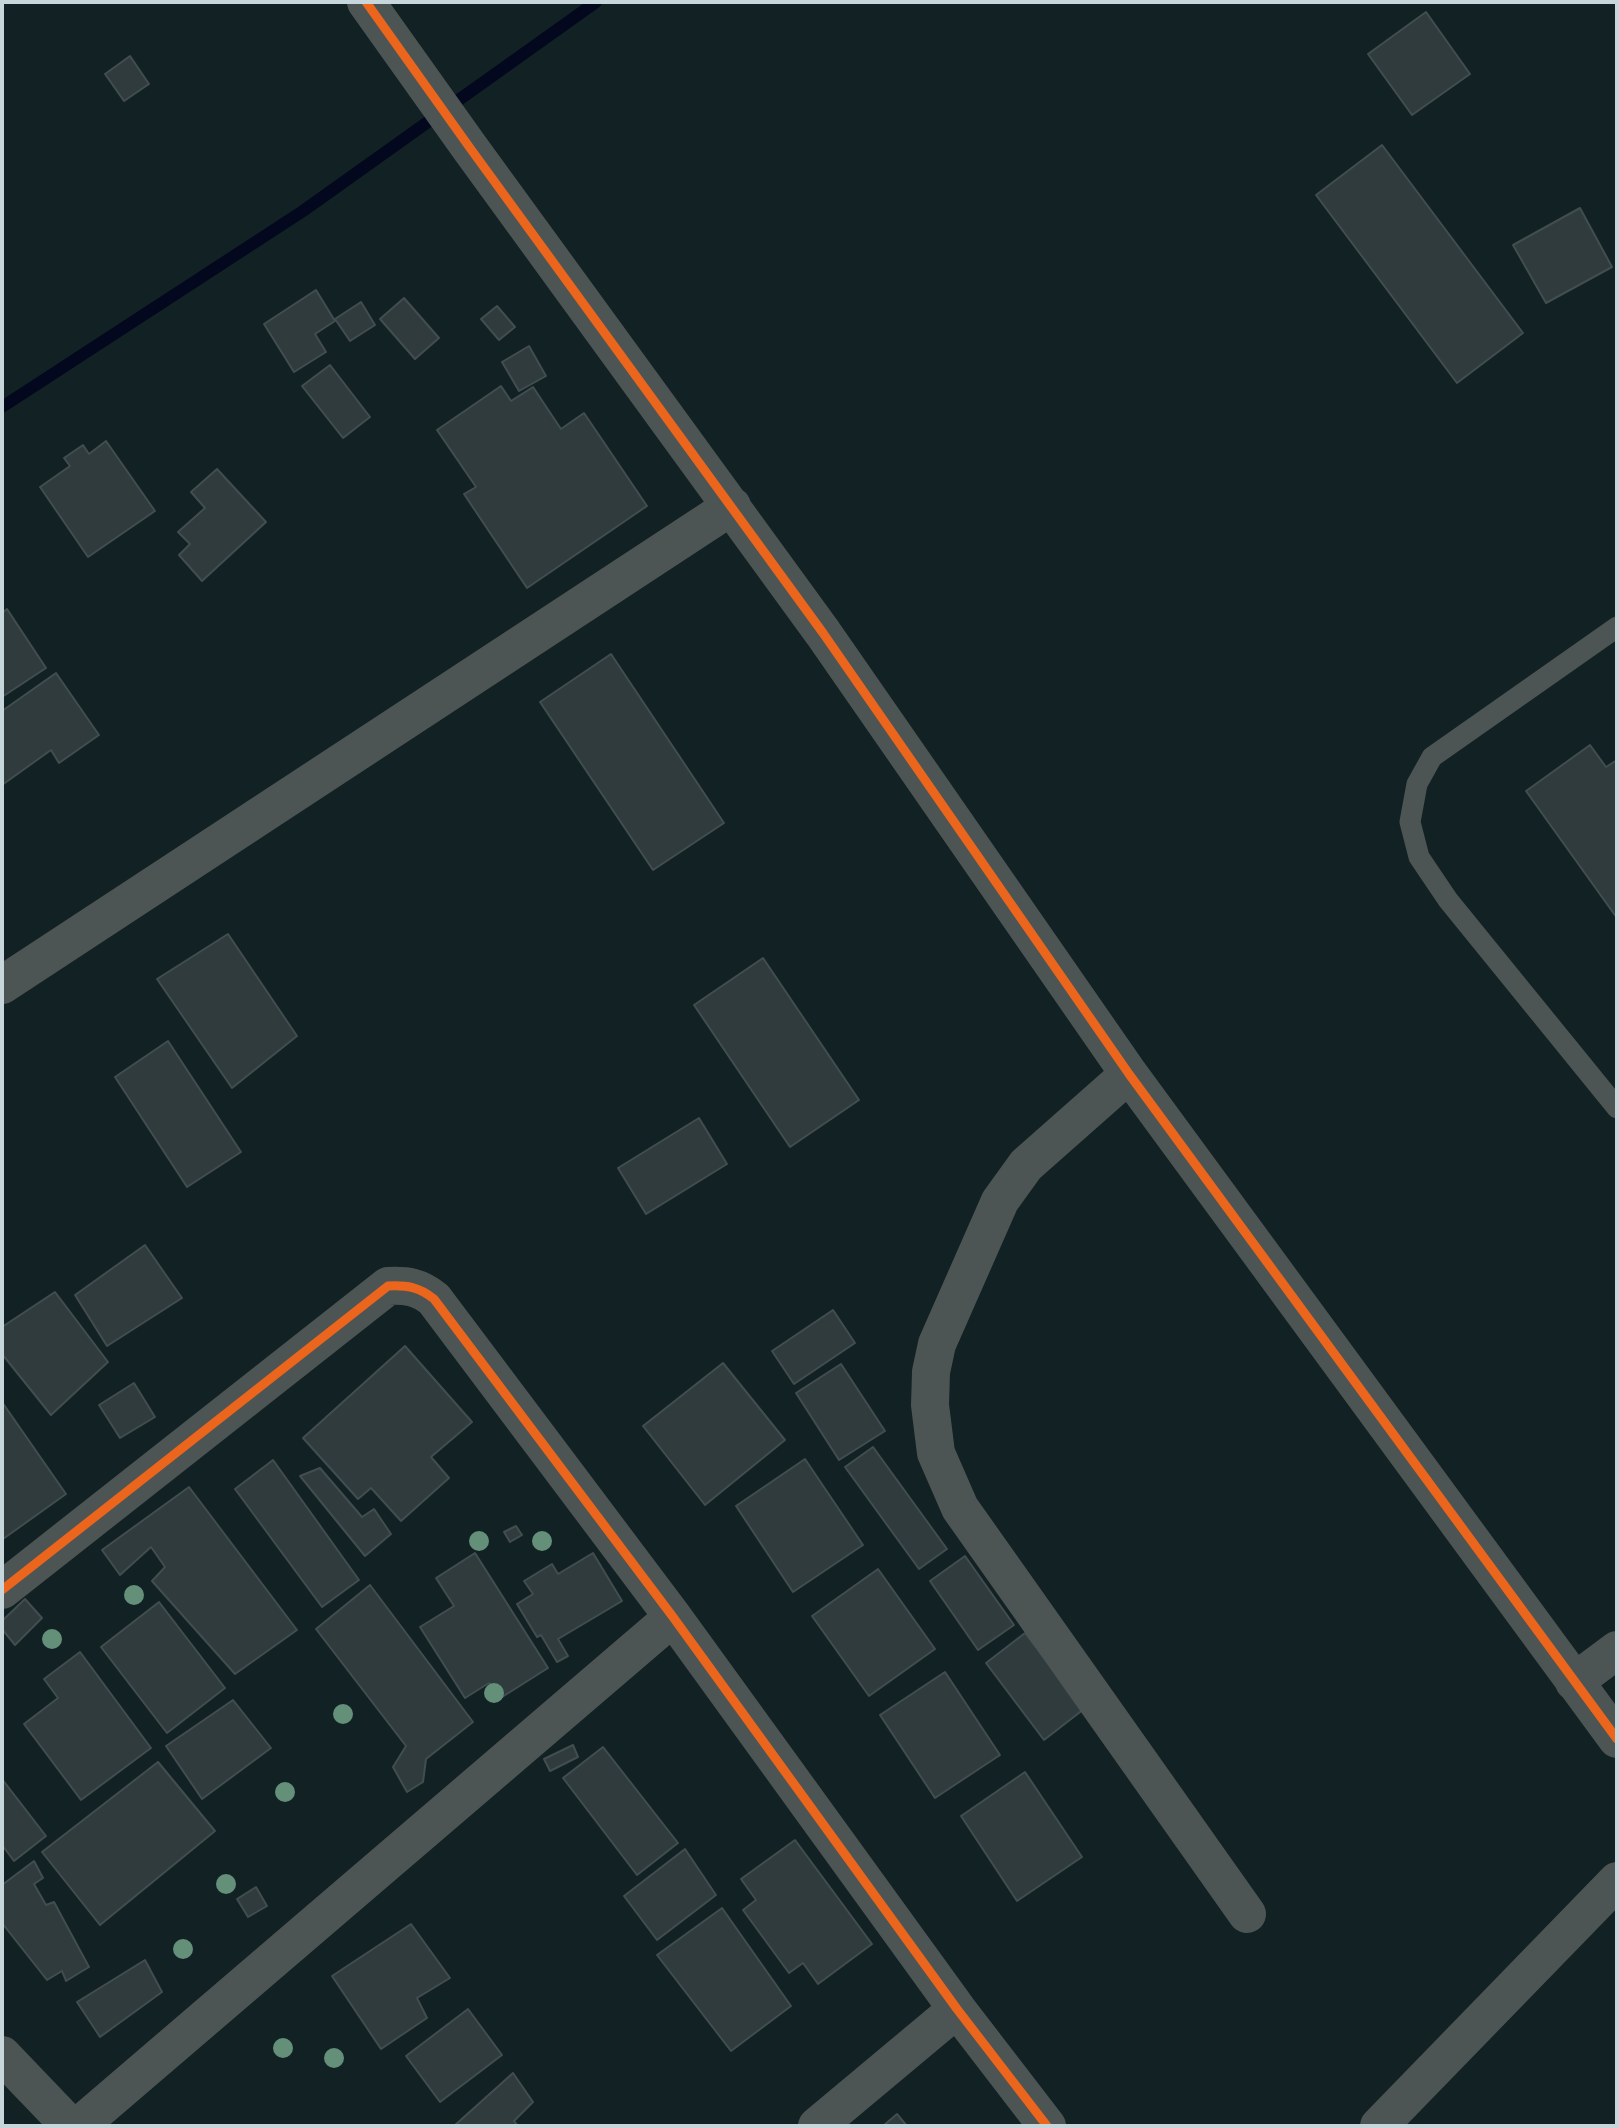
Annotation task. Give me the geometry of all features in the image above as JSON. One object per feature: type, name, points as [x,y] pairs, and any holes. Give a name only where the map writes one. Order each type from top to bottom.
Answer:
[{"type":"street","points":[[366,2],[831,644],[1129,1074],[1617,1739]]},
{"type":"street","points":[[2,985],[732,506]]},
{"type":"street","points":[[1129,1074],[1026,1165],[1000,1201],[937,1344],[930,1394],[936,1453],[960,1507],[1247,1914]]},
{"type":"street","points":[[2,1590],[388,1286],[406,1285],[422,1289],[434,1299],[673,1617],[957,2009],[1046,2126]]},
{"type":"street","points":[[79,2126],[673,1617]]},
{"type":"street","points":[[1574,1682],[1617,1650]]},
{"type":"street","points":[[1379,2126],[1617,1881]]},
{"type":"street","points":[[817,2126],[957,2009]]},
{"type":"street","points":[[2,2055],[70,2126]]},
{"type":"lane","points":[[1617,627],[1432,757],[1417,784],[1410,822],[1419,857],[1448,901],[1617,1108]]},
{"type":"building","points":[[1426,12],[1470,74],[1412,115],[1368,54]]},
{"type":"building","points":[[130,56],[149,84],[124,101],[105,74]]},
{"type":"building","points":[[1382,145],[1523,333],[1457,383],[1316,195]]},
{"type":"building","points":[[1580,208],[1612,267],[1546,303],[1513,245]]},
{"type":"building","points":[[316,290],[335,321],[315,334],[326,352],[294,372],[264,324]]},
{"type":"building","points":[[404,298],[439,338],[415,359],[380,319]]},
{"type":"building","points":[[361,302],[375,325],[350,341],[335,319]]},
{"type":"building","points":[[497,306],[515,327],[499,340],[481,319]]},
{"type":"building","points":[[529,346],[546,376],[519,391],[502,362]]},
{"type":"building","points":[[330,365],[370,417],[343,438],[302,386]]},
{"type":"building","points":[[501,386],[511,401],[533,387],[561,429],[584,413],[647,506],[527,588],[464,494],[476,487],[437,430]]},
{"type":"building","points":[[106,441],[155,511],[88,557],[40,487],[70,466],[64,458],[83,445],[89,454]]},
{"type":"building","points":[[217,469],[266,522],[202,581],[179,555],[190,544],[178,532],[205,508],[191,492]]},
{"type":"building","points":[[7,609],[46,668],[2,697],[2,613]]},
{"type":"building","points":[[611,654],[724,823],[653,870],[540,702]]},
{"type":"building","points":[[56,673],[99,735],[59,763],[51,750],[2,785],[2,711]]},
{"type":"building","points":[[1590,745],[1606,767],[1617,760],[1617,918],[1526,791]]},
{"type":"building","points":[[228,934],[297,1036],[232,1088],[157,979]]},
{"type":"building","points":[[763,958],[859,1100],[790,1147],[694,1005]]},
{"type":"building","points":[[168,1041],[241,1152],[187,1187],[115,1077]]},
{"type":"building","points":[[699,1118],[727,1164],[646,1214],[618,1168]]},
{"type":"building","points":[[145,1245],[182,1298],[107,1346],[75,1295]]},
{"type":"building","points":[[55,1292],[108,1362],[51,1415],[2,1354],[2,1327]]},
{"type":"building","points":[[833,1310],[855,1343],[794,1384],[772,1351]]},
{"type":"building","points":[[405,1346],[472,1422],[431,1457],[449,1478],[401,1521],[371,1488],[358,1499],[303,1438]]},
{"type":"building","points":[[723,1363],[785,1440],[705,1505],[643,1426]]},
{"type":"building","points":[[841,1364],[885,1431],[839,1460],[796,1393]]},
{"type":"building","points":[[134,1383],[155,1417],[120,1438],[99,1405]]},
{"type":"building","points":[[2,1402],[66,1494],[3,1539],[2,1537]]},
{"type":"building","points":[[873,1447],[947,1549],[919,1569],[845,1467]]},
{"type":"building","points":[[805,1459],[863,1545],[793,1592],[736,1506]]},
{"type":"building","points":[[273,1460],[359,1580],[322,1607],[235,1489]]},
{"type":"building","points":[[320,1468],[362,1517],[374,1509],[391,1534],[365,1556],[300,1476]]},
{"type":"building","points":[[189,1487],[297,1630],[235,1674],[152,1581],[165,1567],[151,1547],[120,1575],[102,1550]]},
{"type":"building","points":[[516,1526],[522,1535],[510,1542],[504,1532]]},
{"type":"building","points":[[475,1553],[548,1668],[499,1699],[489,1683],[465,1698],[420,1627],[454,1606],[436,1578]]},
{"type":"building","points":[[593,1553],[622,1601],[558,1639],[568,1656],[557,1662],[541,1635],[537,1637],[517,1604],[533,1594],[524,1581],[552,1564],[558,1574]]},
{"type":"building","points":[[965,1556],[1014,1625],[978,1650],[930,1581]]},
{"type":"building","points":[[878,1569],[935,1649],[869,1696],[812,1616]]},
{"type":"building","points":[[370,1585],[473,1722],[426,1759],[423,1782],[407,1792],[393,1767],[406,1746],[316,1629]]},
{"type":"building","points":[[25,1599],[42,1618],[15,1645],[2,1629],[2,1621]]},
{"type":"building","points":[[159,1602],[225,1688],[167,1733],[101,1647]]},
{"type":"building","points":[[1025,1633],[1084,1709],[1044,1740],[986,1663]]},
{"type":"building","points":[[80,1652],[151,1748],[81,1800],[24,1724],[58,1698],[44,1679]]},
{"type":"building","points":[[945,1672],[1000,1755],[935,1798],[880,1715]]},
{"type":"building","points":[[233,1700],[271,1748],[202,1799],[166,1746]]},
{"type":"building","points":[[573,1745],[578,1757],[550,1771],[544,1759]]},
{"type":"building","points":[[603,1747],[678,1843],[637,1875],[563,1778]]},
{"type":"building","points":[[158,1762],[215,1831],[100,1925],[42,1852]]},
{"type":"building","points":[[1025,1772],[1082,1857],[1017,1901],[961,1816]]},
{"type":"building","points":[[2,1779],[46,1836],[14,1861],[2,1845]]},
{"type":"building","points":[[795,1840],[872,1944],[818,1984],[803,1963],[789,1973],[743,1910],[756,1900],[741,1879]]},
{"type":"building","points":[[685,1849],[716,1895],[657,1940],[624,1896]]},
{"type":"building","points":[[34,1861],[43,1878],[34,1884],[46,1905],[54,1902],[89,1967],[66,1981],[62,1971],[47,1980],[2,1923],[2,1885]]},
{"type":"building","points":[[256,1887],[267,1906],[248,1917],[237,1899]]},
{"type":"building","points":[[722,1908],[791,2006],[731,2051],[657,1955]]},
{"type":"building","points":[[411,1924],[450,1978],[417,1998],[427,2018],[381,2049],[332,1976]]},
{"type":"building","points":[[145,1960],[162,1992],[100,2037],[77,2002]]},
{"type":"building","points":[[468,2009],[502,2055],[440,2102],[406,2056]]},
{"type":"building","points":[[513,2073],[533,2102],[514,2121],[518,2126],[454,2126]]},
{"type":"building","points":[[897,2114],[907,2126],[883,2126]]},
{"type":"waterway","points":[[2,407],[303,211],[596,2]]},
{"type":"cycle path","points":[[366,2],[823,633],[1129,1074],[1617,1739]]},
{"type":"cycle path","points":[[2,1590],[388,1286],[418,1289],[434,1299],[673,1617],[957,2009],[1047,2126]]}]
